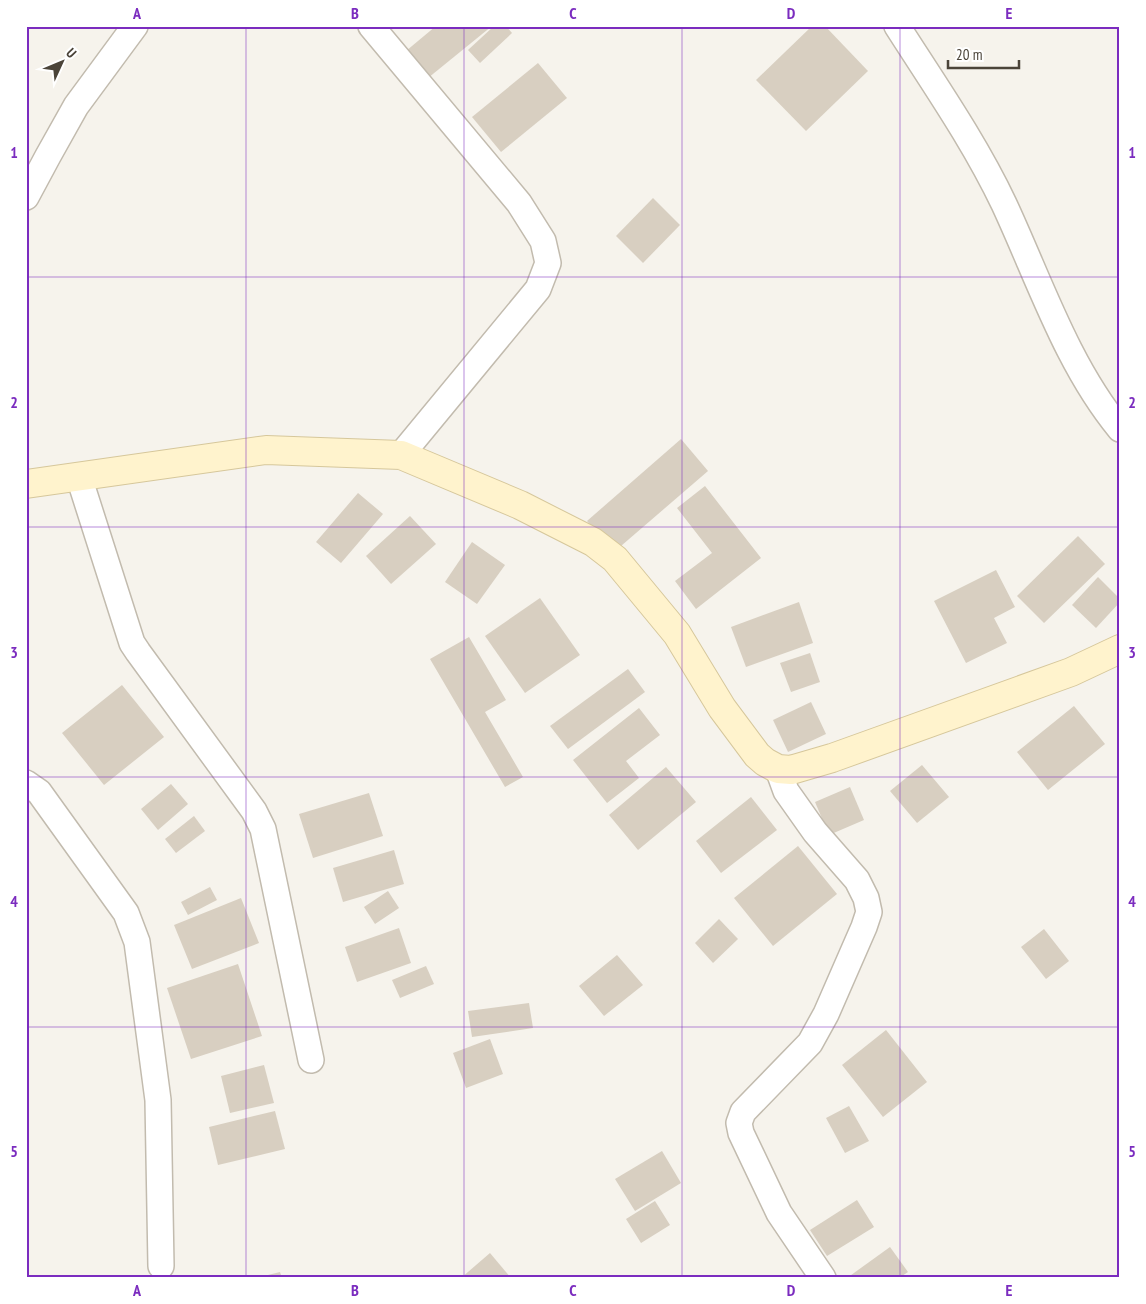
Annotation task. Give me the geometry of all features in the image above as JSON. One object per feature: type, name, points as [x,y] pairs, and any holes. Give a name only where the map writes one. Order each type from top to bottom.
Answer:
[{"type":"street","points":[[26,197],[76,106],[135,26]]},
{"type":"street","points":[[371,26],[519,203],[543,241],[548,263],[538,289],[401,455]]},
{"type":"street","points":[[896,26],[976,149],[1004,204],[1030,266],[1077,364],[1105,411],[1120,429]]},
{"type":"street","points":[[26,484],[266,450],[401,455],[520,505],[593,542],[615,559],[677,634],[722,708],[757,756],[778,769],[791,770],[832,758],[1070,672],[1120,650]]},
{"type":"street","points":[[79,476],[132,643],[254,811],[262,829],[311,1060]]},
{"type":"street","points":[[778,769],[786,791],[814,832],[857,880],[866,898],[869,912],[826,1014],[810,1043],[743,1112],[739,1123],[741,1133],[779,1213],[823,1278]]},
{"type":"street","points":[[26,783],[39,792],[126,913],[137,942],[158,1100],[162,1266]]},
{"type":"building","points":[[436,26],[492,26],[428,78],[406,51]]},
{"type":"building","points":[[494,26],[506,26],[512,33],[480,63],[468,50]]},
{"type":"building","points":[[812,26],[825,26],[868,71],[806,131],[756,80]]},
{"type":"building","points":[[538,63],[567,98],[501,152],[472,117]]},
{"type":"building","points":[[653,198],[680,225],[643,263],[616,236]]},
{"type":"building","points":[[681,439],[708,471],[614,552],[587,521]]},
{"type":"building","points":[[705,486],[761,558],[696,609],[675,581],[712,553],[677,508]]},
{"type":"building","points":[[358,493],[383,514],[341,563],[316,542]]},
{"type":"building","points":[[410,516],[436,544],[391,584],[366,556]]},
{"type":"building","points":[[1078,536],[1105,564],[1044,623],[1017,596]]},
{"type":"building","points":[[472,542],[505,565],[477,604],[445,582]]},
{"type":"building","points":[[996,570],[1015,607],[994,618],[1007,643],[966,663],[934,601]]},
{"type":"building","points":[[1098,577],[1120,599],[1120,602],[1096,628],[1072,605]]},
{"type":"building","points":[[540,598],[580,655],[525,693],[485,636]]},
{"type":"building","points":[[799,602],[813,643],[746,667],[731,627]]},
{"type":"building","points":[[469,637],[506,700],[485,712],[523,777],[505,787],[430,659]]},
{"type":"building","points":[[810,653],[820,682],[791,692],[780,663]]},
{"type":"building","points":[[628,669],[645,692],[568,749],[550,726]]},
{"type":"building","points":[[122,685],[164,737],[104,785],[62,733]]},
{"type":"building","points":[[811,702],[826,734],[788,752],[773,720]]},
{"type":"building","points":[[1074,706],[1105,744],[1048,790],[1017,752]]},
{"type":"building","points":[[639,708],[660,735],[626,761],[639,778],[607,803],[573,760]]},
{"type":"building","points":[[922,765],[949,797],[917,823],[890,791]]},
{"type":"building","points":[[666,767],[696,802],[638,850],[609,815]]},
{"type":"building","points":[[171,784],[188,804],[158,830],[141,809]]},
{"type":"building","points":[[850,787],[864,820],[829,835],[815,802]]},
{"type":"building","points":[[369,793],[383,836],[313,858],[299,814]]},
{"type":"building","points":[[751,797],[777,830],[721,873],[696,841]]},
{"type":"building","points":[[194,816],[205,831],[176,853],[165,839]]},
{"type":"building","points":[[798,846],[837,894],[773,946],[734,898]]},
{"type":"building","points":[[394,850],[404,884],[343,902],[333,868]]},
{"type":"building","points":[[210,887],[217,900],[188,915],[181,902]]},
{"type":"building","points":[[388,891],[399,908],[375,924],[364,907]]},
{"type":"building","points":[[241,898],[259,943],[192,969],[174,925]]},
{"type":"building","points":[[719,919],[738,939],[713,963],[695,943]]},
{"type":"building","points":[[399,928],[411,963],[357,982],[345,947]]},
{"type":"building","points":[[1044,929],[1069,961],[1046,979],[1021,947]]},
{"type":"building","points":[[617,955],[643,985],[604,1016],[579,986]]},
{"type":"building","points":[[238,964],[262,1036],[191,1059],[167,988]]},
{"type":"building","points":[[426,966],[434,984],[400,998],[392,980]]},
{"type":"building","points":[[529,1003],[533,1028],[472,1037],[468,1011]]},
{"type":"building","points":[[886,1030],[927,1082],[883,1117],[842,1065]]},
{"type":"building","points":[[490,1039],[503,1074],[466,1088],[453,1053]]},
{"type":"building","points":[[264,1065],[274,1103],[230,1113],[221,1076]]},
{"type":"building","points":[[849,1106],[869,1141],[845,1153],[826,1118]]},
{"type":"building","points":[[275,1111],[285,1149],[218,1165],[209,1127]]},
{"type":"building","points":[[662,1151],[681,1183],[635,1211],[615,1179]]},
{"type":"building","points":[[857,1200],[874,1227],[827,1256],[810,1230]]},
{"type":"building","points":[[655,1201],[670,1225],[641,1243],[626,1219]]},
{"type":"building","points":[[890,1247],[908,1272],[899,1278],[847,1278]]},
{"type":"building","points":[[490,1253],[511,1278],[461,1278]]},
{"type":"building","points":[[280,1272],[282,1278],[260,1278],[260,1277]]}]
